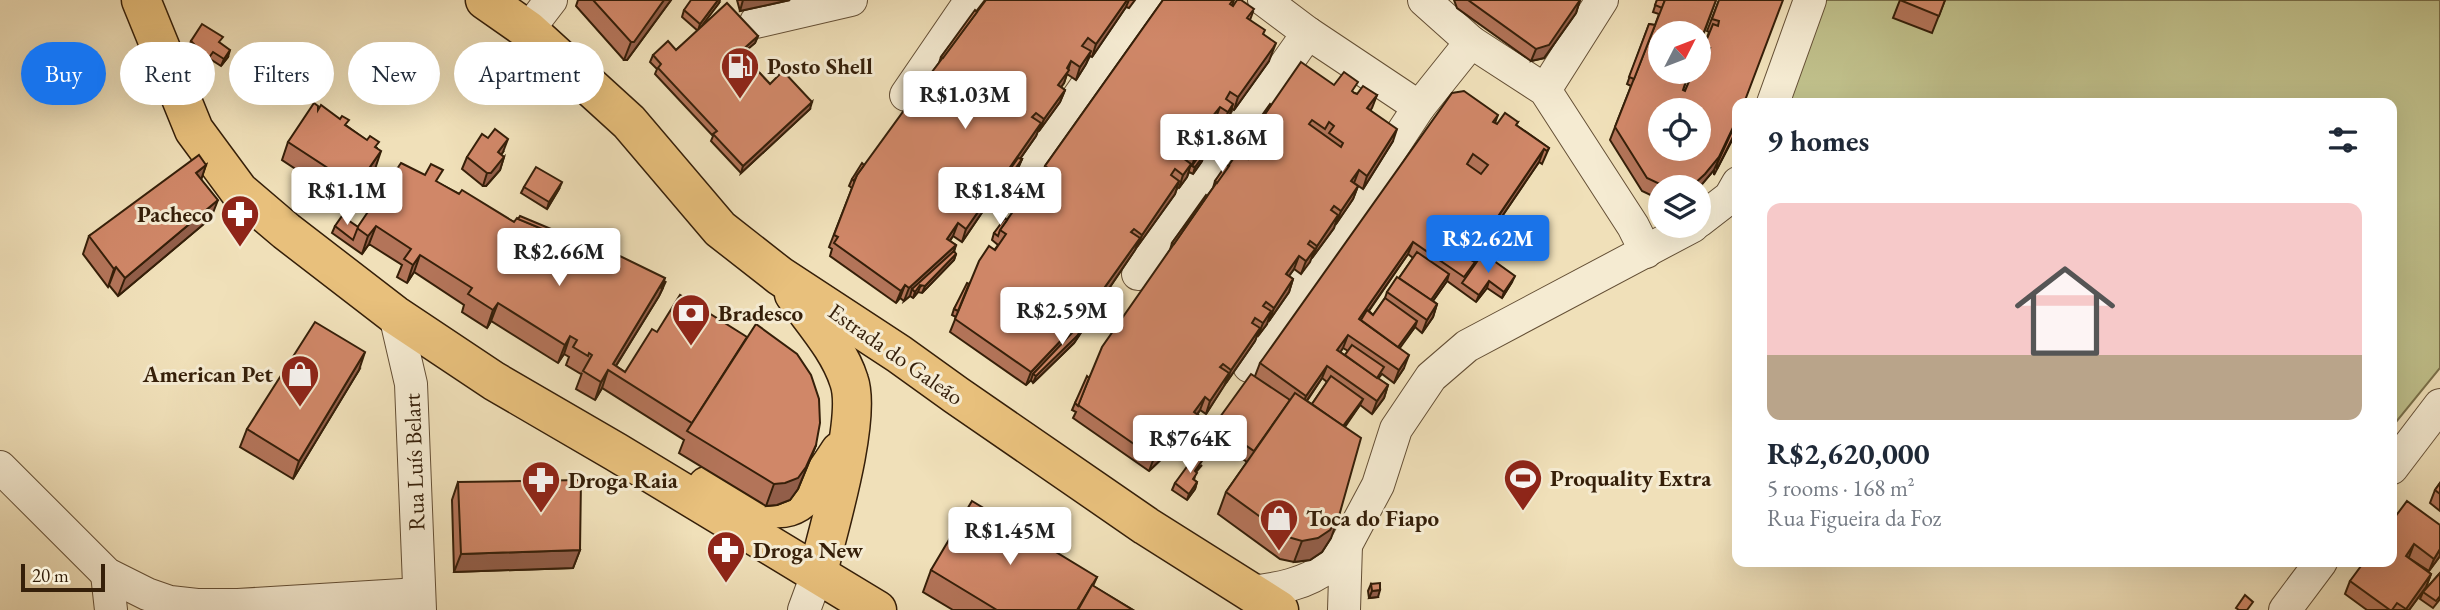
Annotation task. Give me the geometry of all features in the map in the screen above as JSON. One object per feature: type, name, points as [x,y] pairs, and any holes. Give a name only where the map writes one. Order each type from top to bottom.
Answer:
[{"type":"main road","name":"Estrada do Galeão","points":[[485,0],[528,30],[629,122],[720,229],[780,276],[898,354],[1146,526],[1265,601]]},
{"type":"main road","points":[[146,3],[194,130],[239,191],[396,315],[494,382],[818,572],[877,610]]},
{"type":"main road","points":[[780,276],[826,339],[850,383],[852,408],[848,439],[818,572]]},
{"type":"main road","points":[[616,452],[774,509],[790,507],[806,499],[848,439]]},
{"type":"street","points":[[528,30],[551,0]]},
{"type":"street","points":[[756,22],[851,0]]},
{"type":"street","points":[[906,96],[971,0]]},
{"type":"street","points":[[1020,181],[1146,0]]},
{"type":"street","points":[[1264,0],[1308,33],[1419,107]]},
{"type":"street","points":[[1424,0],[1471,42],[1545,90],[1640,239]]},
{"type":"street","points":[[1545,90],[1602,0]]},
{"type":"street","points":[[1775,98],[1810,0]]},
{"type":"street","points":[[1138,274],[1308,33]]},
{"type":"street","points":[[1249,366],[1419,107],[1471,42]]},
{"type":"street","points":[[1711,212],[1732,194]]},
{"type":"street","points":[[1265,601],[1274,589],[1326,568],[1346,545],[1378,485],[1396,429],[1431,377],[1467,345],[1640,239],[1648,237]]},
{"type":"street","name":"Rua Luís Belart","points":[[396,315],[411,384],[420,602]]},
{"type":"street","points":[[2397,461],[2440,405]]},
{"type":"street","points":[[0,467],[107,573],[147,594],[170,602],[197,605],[420,602]]},
{"type":"street","points":[[1344,610],[1346,545]]},
{"type":"street","points":[[2285,610],[2317,567]]},
{"type":"street","points":[[804,610],[818,572]]},
{"type":"street","points":[[107,573],[111,610]]},
{"type":"green space","points":[[1826,0],[2440,0],[2440,368],[2397,421],[2397,98],[1790,98]]},
{"type":"building","points":[[593,0],[664,0],[634,42],[631,42]]},
{"type":"building","points":[[691,0],[718,0],[700,24],[684,10]]},
{"type":"building","points":[[986,0],[1127,0],[1096,44],[1088,38],[1082,46],[1091,51],[1080,67],[1071,61],[1067,68],[1069,70],[1058,85],[1065,90],[1044,119],[1036,113],[1032,117],[1041,123],[999,183],[991,177],[980,193],[987,199],[966,229],[958,223],[947,239],[956,245],[909,288],[905,285],[901,291],[834,243],[838,237],[834,235],[857,175],[913,98],[920,103],[929,89],[923,84]]},
{"type":"building","points":[[1163,0],[1233,0],[1230,4],[1233,6],[1237,0],[1241,0],[1254,9],[1247,18],[1265,30],[1263,34],[1276,43],[1238,97],[1230,92],[1226,99],[1233,104],[1228,112],[1220,107],[1208,122],[1217,128],[1194,160],[1186,154],[1183,158],[1191,164],[1183,175],[1175,169],[1171,175],[1179,181],[1142,235],[1134,229],[1131,232],[1140,238],[1097,298],[1090,293],[1079,308],[1086,314],[1031,372],[955,319],[979,261],[989,246],[995,250],[1006,234],[1000,230],[1042,170],[1051,176],[1054,172],[1045,166]]},
{"type":"building","points":[[1468,0],[1580,0],[1549,45],[1536,49]]},
{"type":"building","points":[[1657,0],[1665,0],[1662,8],[1655,5]]},
{"type":"building","points":[[1665,0],[1716,0],[1708,21],[1657,21]]},
{"type":"building","points":[[1719,0],[1783,0],[1746,98],[1732,98],[1732,130],[1719,157],[1704,175],[1648,175],[1648,178],[1615,127],[1648,43],[1648,84],[1685,84],[1685,91],[1688,84],[1712,84],[1712,26],[1713,24],[1718,26],[1719,21],[1712,19]]},
{"type":"building","points":[[1900,0],[1945,0],[1939,16]]},
{"type":"building","name":"Posto Shell","points":[[727,3],[758,36],[740,52],[770,84],[783,71],[812,102],[743,166],[713,134],[717,131],[658,68],[661,64],[653,55],[668,41],[676,50]]},
{"type":"building","points":[[975,10],[977,12],[943,58],[941,57]]},
{"type":"building","points":[[202,24],[223,37],[219,42],[229,52],[224,59],[215,53],[215,42],[191,41]]},
{"type":"building","points":[[1648,27],[1648,43],[1634,79],[1629,77]]},
{"type":"building","points":[[1301,62],[1334,85],[1344,72],[1358,82],[1352,91],[1354,93],[1357,94],[1363,86],[1377,95],[1367,108],[1397,129],[1367,176],[1359,170],[1351,181],[1358,186],[1341,211],[1334,206],[1331,210],[1338,215],[1317,246],[1310,241],[1308,244],[1315,249],[1306,261],[1299,256],[1286,274],[1293,279],[1274,308],[1266,302],[1263,306],[1271,311],[1263,323],[1255,318],[1252,323],[1260,328],[1231,370],[1223,364],[1220,367],[1229,373],[1210,401],[1205,397],[1194,412],[1198,415],[1154,458],[1078,405],[1102,347],[1238,152],[1248,159],[1251,153],[1242,147]],"holes":[[[1312,120],[1325,129],[1329,122],[1334,126],[1329,133],[1343,143],[1341,147],[1309,124]]]},
{"type":"building","points":[[1464,91],[1498,115],[1493,122],[1497,124],[1505,113],[1518,122],[1516,125],[1549,148],[1547,151],[1544,149],[1469,259],[1475,262],[1464,277],[1413,242],[1359,319],[1409,355],[1399,370],[1348,335],[1337,350],[1388,385],[1377,401],[1327,366],[1306,396],[1260,363],[1452,93]],"holes":[[[1473,154],[1488,165],[1481,174],[1467,164]]]},
{"type":"building","points":[[313,105],[318,106],[318,110],[321,105],[340,119],[342,116],[349,120],[345,125],[367,140],[370,136],[379,142],[375,147],[381,151],[370,167],[383,175],[375,186],[363,178],[357,187],[288,142]]},
{"type":"building","points":[[1271,105],[1250,137],[1248,135]]},
{"type":"building","points":[[495,129],[508,139],[498,152],[504,157],[491,173],[487,173],[467,157],[482,134],[488,138]]},
{"type":"building","points":[[1732,131],[1732,139],[1717,169]]},
{"type":"building","points":[[1201,153],[1204,155],[1195,167],[1192,166]]},
{"type":"building","points":[[199,155],[206,165],[196,173],[218,200],[125,278],[116,267],[114,269],[89,236]]},
{"type":"building","points":[[1018,158],[1022,159],[1000,191],[996,189]]},
{"type":"building","points":[[401,163],[425,175],[431,164],[443,170],[436,181],[459,194],[462,190],[514,222],[517,218],[617,261],[620,256],[665,278],[613,364],[625,372],[652,329],[657,332],[680,295],[747,337],[692,423],[608,370],[601,382],[583,371],[592,355],[589,353],[588,356],[573,347],[577,340],[570,336],[565,345],[498,303],[493,310],[468,294],[472,288],[420,255],[413,265],[404,259],[411,249],[376,226],[368,236],[357,228]]},
{"type":"building","points":[[862,163],[864,165],[854,181],[852,179]]},
{"type":"building","points":[[1226,165],[1229,166],[1217,183],[1215,181]]},
{"type":"building","points":[[536,167],[562,182],[549,202],[524,187]]},
{"type":"building","points":[[1206,195],[1174,244],[1172,243]]},
{"type":"building","points":[[342,216],[358,227],[353,240],[335,226]]},
{"type":"building","points":[[520,216],[618,257],[617,260],[518,219]]},
{"type":"building","points":[[1005,218],[1007,220],[998,236],[994,233]]},
{"type":"building","points":[[954,251],[956,254],[925,286],[920,285],[915,292],[912,289]]},
{"type":"building","points":[[1417,252],[1449,274],[1431,300],[1399,278]]},
{"type":"building","points":[[1483,253],[1515,276],[1504,292],[1489,281],[1479,295],[1462,283]]},
{"type":"building","points":[[1397,277],[1437,304],[1427,320],[1387,292]]},
{"type":"building","points":[[967,283],[969,284],[958,311],[954,309]]},
{"type":"building","points":[[1106,289],[1109,291],[1098,306],[1095,305]]},
{"type":"building","points":[[1385,298],[1417,321],[1398,347],[1361,320],[1367,310],[1373,315]]},
{"type":"building","points":[[1087,317],[1089,318],[1077,336],[1036,376],[1033,374]]},
{"type":"building","name":"American Pet","points":[[315,322],[365,352],[299,461],[247,429]]},
{"type":"building","points":[[756,324],[797,354],[811,375],[819,399],[820,423],[816,445],[798,478],[785,483],[774,484],[687,431]]},
{"type":"building","points":[[1352,345],[1384,367],[1377,378],[1345,355]]},
{"type":"building","points":[[1251,374],[1290,400],[1254,451],[1215,424]]},
{"type":"building","points":[[1087,376],[1089,378],[1078,406],[1075,403]]},
{"type":"building","points":[[1331,376],[1363,399],[1343,426],[1312,404]]},
{"type":"building","points":[[1295,393],[1361,438],[1339,516],[1330,530],[1318,538],[1302,541],[1288,537],[1226,492]]},
{"type":"building","points":[[1197,453],[1204,458],[1195,471],[1197,473],[1193,479],[1197,482],[1189,494],[1175,483]]},
{"type":"building","points":[[581,480],[580,550],[461,554],[458,482]]},
{"type":"building","points":[[972,501],[1097,577],[1077,610],[997,610],[931,570]]},
{"type":"building","points":[[2407,501],[2440,525],[2440,549],[2434,559],[2414,544],[2406,556],[2431,574],[2406,609],[2397,603],[2390,610],[2350,581],[2360,567],[2397,567],[2397,514]]},
{"type":"building","points":[[2440,573],[2440,596],[2436,601],[2423,592]]},
{"type":"building","points":[[1380,583],[1380,590],[1372,591],[1371,584]]},
{"type":"building","points":[[1092,585],[1133,610],[1078,610]]},
{"type":"building","points":[[2245,595],[2253,602],[2247,610],[2239,610],[2236,608]]},
{"type":"place","name":"Posto Shell","points":[[740,100]]},
{"type":"place","name":"Pacheco","points":[[240,248]]},
{"type":"place","name":"Bradesco","points":[[691,347]]},
{"type":"place","name":"American Pet","points":[[300,408]]},
{"type":"place","name":"Proquality Extra","points":[[1523,512]]},
{"type":"place","name":"Droga Raia","points":[[541,514]]},
{"type":"place","name":"Toca do Fiapo","points":[[1279,552]]},
{"type":"place","name":"Droga New","points":[[726,584]]}]
